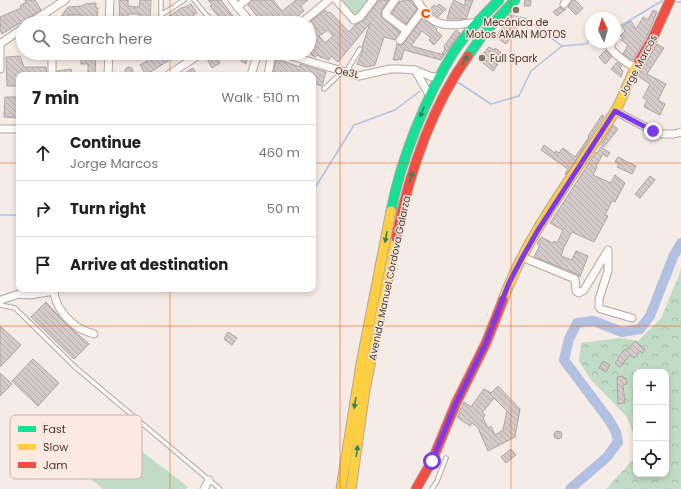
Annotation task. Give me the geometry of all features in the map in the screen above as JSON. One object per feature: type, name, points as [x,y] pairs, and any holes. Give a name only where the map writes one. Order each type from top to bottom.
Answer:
[{"type":"main road","name":"Avenida Manuel Córdova Galarza","points":[[341,489],[361,364],[394,194],[409,148],[430,96],[440,76],[454,52],[477,22],[498,0]]},
{"type":"main road","name":"Avenida Manuel Córdova Galarza","points":[[351,489],[365,391],[393,246],[404,198],[422,142],[440,102],[466,58],[498,16],[515,0]]},
{"type":"main road","name":"Jorge Marcos","points":[[416,489],[432,461],[456,403],[486,343],[509,283],[538,230],[615,111],[635,68],[651,42],[670,0]]},
{"type":"main road","points":[[361,364],[371,366]]},
{"type":"street","points":[[41,16],[65,0]]},
{"type":"street","points":[[109,16],[110,0]]},
{"type":"street","points":[[232,0],[245,16]]},
{"type":"street","points":[[238,7],[246,0]]},
{"type":"street","points":[[310,16],[330,0]]},
{"type":"street","points":[[336,0],[354,20],[360,17],[373,0]]},
{"type":"street","points":[[395,0],[386,12],[386,15],[407,31]]},
{"type":"street","points":[[417,0],[430,18],[440,24],[455,25],[477,22]]},
{"type":"street","points":[[52,16],[53,8]]},
{"type":"street","points":[[400,40],[423,9]]},
{"type":"street","points":[[0,69],[0,44],[16,33]]},
{"type":"street","points":[[610,48],[628,64],[635,68]]},
{"type":"street","points":[[52,60],[52,72]]},
{"type":"street","points":[[108,72],[109,60]]},
{"type":"street","points":[[173,72],[191,60]]},
{"type":"street","points":[[252,72],[256,60]]},
{"type":"street","points":[[269,72],[271,60]]},
{"type":"street","name":"Oe3L","points":[[303,60],[343,73],[359,76],[401,68],[415,70],[432,77],[440,76]]},
{"type":"street","points":[[179,68],[181,72]]},
{"type":"street","points":[[415,70],[430,96]]},
{"type":"street","points":[[615,111],[653,131],[662,134],[674,134],[681,132]]},
{"type":"street","points":[[0,129],[16,129]]},
{"type":"street","points":[[522,258],[575,279],[576,291],[579,293],[584,290],[608,250],[608,271],[598,307],[632,318]]},
{"type":"street","points":[[0,304],[1,300],[9,296],[48,292]]},
{"type":"street","points":[[54,292],[55,300],[70,321],[94,334]]},
{"type":"street","points":[[204,489],[209,480]]},
{"type":"lane","points":[[161,0],[161,14],[184,0]]},
{"type":"lane","points":[[194,0],[208,16]]},
{"type":"lane","points":[[324,89],[343,73],[360,49]]},
{"type":"lane","points":[[0,304],[15,308],[75,367],[132,415]]},
{"type":"lane","points":[[142,424],[220,489]]},
{"type":"lane","points":[[432,489],[437,481],[446,458]]},
{"type":"green space","points":[[339,0],[369,0],[357,16],[351,15]]},
{"type":"green space","points":[[681,268],[681,489],[606,489],[633,459],[633,477],[669,477],[669,369],[633,369],[633,432],[627,417],[591,380],[579,361],[581,343],[620,338],[638,341],[661,318]]},
{"type":"green space","points":[[142,451],[188,487],[186,489],[103,489],[92,480],[142,479]]},
{"type":"building","points":[[25,0],[35,0],[41,10],[32,16],[16,16],[16,25],[2,34],[0,30],[0,17],[21,8],[20,6],[26,2]]},
{"type":"building","points":[[119,0],[128,0],[128,6],[139,7],[140,0],[151,0],[150,16],[128,14],[128,16],[120,16]]},
{"type":"building","points":[[208,0],[221,0],[233,16],[218,16],[210,6],[212,5]]},
{"type":"building","points":[[252,0],[273,0],[282,11],[296,0],[308,0],[301,6],[304,11],[298,16],[257,16],[248,5]]},
{"type":"building","points":[[379,0],[389,0],[382,9],[381,17],[400,32],[395,40],[384,37],[375,65],[366,67],[357,64],[363,50],[362,47],[370,23],[338,62],[331,56],[329,60],[321,58],[318,55],[316,56],[316,17],[325,10],[328,13],[330,12],[349,32],[355,25],[364,20]],"holes":[[[328,30],[333,36],[325,43],[319,36]]]},
{"type":"building","points":[[403,0],[411,0],[417,9],[406,24],[392,13],[400,1],[402,2]]},
{"type":"building","points":[[454,0],[465,6],[465,0],[473,0],[466,19],[447,19]]},
{"type":"building","points":[[525,0],[531,0],[530,6],[524,6]]},
{"type":"building","points":[[572,0],[575,0],[583,8],[576,15],[568,7]]},
{"type":"building","points":[[96,3],[96,8],[98,8],[97,16],[61,16],[68,7],[82,6],[85,4]]},
{"type":"building","points":[[191,4],[197,13],[192,16],[169,16],[183,7]]},
{"type":"building","points":[[439,4],[446,9],[438,17],[429,10],[434,5],[437,7]]},
{"type":"building","points":[[560,7],[566,9],[557,16],[553,12]]},
{"type":"building","points":[[653,10],[657,12],[646,38],[632,60],[623,54],[628,45],[621,40],[623,38],[621,35],[625,31],[622,26],[631,21],[636,29],[643,17],[648,20]]},
{"type":"building","points":[[510,16],[521,24],[506,44],[496,37]]},
{"type":"building","points":[[423,18],[437,29],[436,30],[442,36],[434,45],[429,40],[431,38],[422,31],[411,46],[444,55],[441,60],[404,50],[401,60],[393,60],[397,44],[402,45],[404,43]]},
{"type":"building","points":[[456,30],[460,33],[444,55],[442,53],[445,49],[444,46]]},
{"type":"building","points":[[657,44],[664,48],[647,74],[666,84],[658,100],[665,104],[660,115],[644,107],[647,100],[643,98],[650,84],[638,76]]},
{"type":"building","points":[[489,47],[494,50],[495,48],[501,52],[494,61],[498,64],[493,71],[478,59]]},
{"type":"building","points":[[606,50],[612,57],[605,64],[599,57]]},
{"type":"building","points":[[16,56],[16,60],[21,60],[24,67],[46,67],[47,72],[16,72],[16,86],[7,86],[6,57]]},
{"type":"building","points":[[81,60],[96,60],[95,72],[88,72],[88,64],[81,64]]},
{"type":"building","points":[[169,60],[151,72],[144,72],[140,65],[147,61]]},
{"type":"building","points":[[208,60],[218,60],[220,63],[212,68]]},
{"type":"building","points":[[247,60],[246,64],[241,61]]},
{"type":"building","points":[[276,60],[279,60],[300,67],[300,64],[326,72],[322,86],[316,84],[316,72],[274,72]]},
{"type":"building","points":[[617,62],[622,66],[620,68],[623,71],[621,77],[611,69]]},
{"type":"building","points":[[127,67],[131,67],[133,72],[125,72]]},
{"type":"building","points":[[193,68],[195,72],[186,72]]},
{"type":"building","points":[[71,69],[72,72],[57,72]]},
{"type":"building","points":[[5,97],[16,97],[16,118],[4,117]]},
{"type":"building","points":[[602,115],[604,116],[566,175],[565,174],[568,169],[541,150],[544,145],[555,153],[556,151],[559,153],[563,148],[575,157]]},
{"type":"building","points":[[613,125],[618,129],[604,147],[601,145]]},
{"type":"building","points":[[601,147],[610,153],[607,157],[603,154],[593,175],[611,183],[615,175],[625,183],[615,202],[612,201],[605,215],[608,216],[594,242],[572,232],[564,247],[561,256],[572,260],[576,251],[588,256],[580,277],[577,274],[534,257],[540,245],[537,244],[541,237],[553,243],[554,241],[557,243],[563,230],[550,223],[596,152],[597,153]]},
{"type":"building","points":[[618,157],[636,166],[632,174],[617,167],[619,164],[615,162]]},
{"type":"building","points":[[650,176],[655,180],[640,198],[635,194]]},
{"type":"building","points":[[46,302],[65,323],[89,344],[74,359],[31,317]]},
{"type":"building","points":[[0,326],[21,345],[0,367]]},
{"type":"building","points":[[228,332],[237,338],[232,345],[224,339]]},
{"type":"building","points":[[635,341],[645,349],[642,353],[640,351],[634,358],[630,355],[620,367],[615,363],[623,351],[629,348]]},
{"type":"building","points":[[33,359],[59,383],[38,406],[12,381]]},
{"type":"building","points":[[603,361],[610,365],[606,372],[599,368]]},
{"type":"building","points":[[0,373],[12,384],[0,396]]},
{"type":"building","points":[[623,376],[623,378],[626,378],[627,384],[623,385],[625,403],[618,404],[617,377]]},
{"type":"building","points":[[498,386],[520,409],[515,437],[488,451],[478,428],[472,423],[470,426],[457,417],[464,402],[471,407],[484,389],[491,393]],"holes":[[[494,398],[507,411],[503,430],[495,435],[491,426],[488,428],[483,418],[485,415],[482,413]]]},
{"type":"building","points":[[556,431],[560,431],[562,435],[560,439],[556,439],[554,437],[554,433]]},
{"type":"building","points":[[511,449],[516,455],[506,463],[501,457]]},
{"type":"waterway","points":[[621,25],[662,1]]},
{"type":"waterway","points":[[675,2],[681,2]]},
{"type":"waterway","points":[[508,15],[525,18],[562,46]]},
{"type":"waterway","points":[[457,83],[491,104],[519,96],[531,71],[562,46],[585,44]]},
{"type":"waterway","points":[[316,186],[354,125],[395,110],[420,91]]},
{"type":"waterway","points":[[0,215],[16,215]]},
{"type":"waterway","points":[[570,489],[607,457],[618,442],[616,432],[609,420],[564,360],[569,339],[577,323],[594,321],[622,332],[640,329],[650,316],[673,257],[681,243]]},
{"type":"traffic: fast","points":[[391,211],[395,191],[408,150],[415,130],[433,90],[453,53],[463,39],[499,0]]},
{"type":"traffic: fast","points":[[468,56],[484,33],[515,0]]},
{"type":"traffic: slow","points":[[503,300],[525,251],[553,204],[614,113],[639,61]]},
{"type":"traffic: slow","points":[[341,489],[361,364],[391,211]]},
{"type":"traffic: slow","points":[[351,489],[365,390],[396,238]]},
{"type":"traffic: jam","points":[[639,61],[651,42],[670,0]]},
{"type":"traffic: jam","points":[[396,238],[414,166],[432,120],[455,76],[468,56]]},
{"type":"traffic: jam","points":[[416,489],[432,461],[456,403],[486,343],[503,300]]},
{"type":"place","name":"Mecánica de Motos AMAN MOTOS","points":[[516,10]]},
{"type":"place","name":"Full Spark","points":[[482,58]]},
{"type":"route","points":[[432,461],[456,403],[486,343],[509,283],[522,258],[555,203],[615,111],[653,131]]}]
